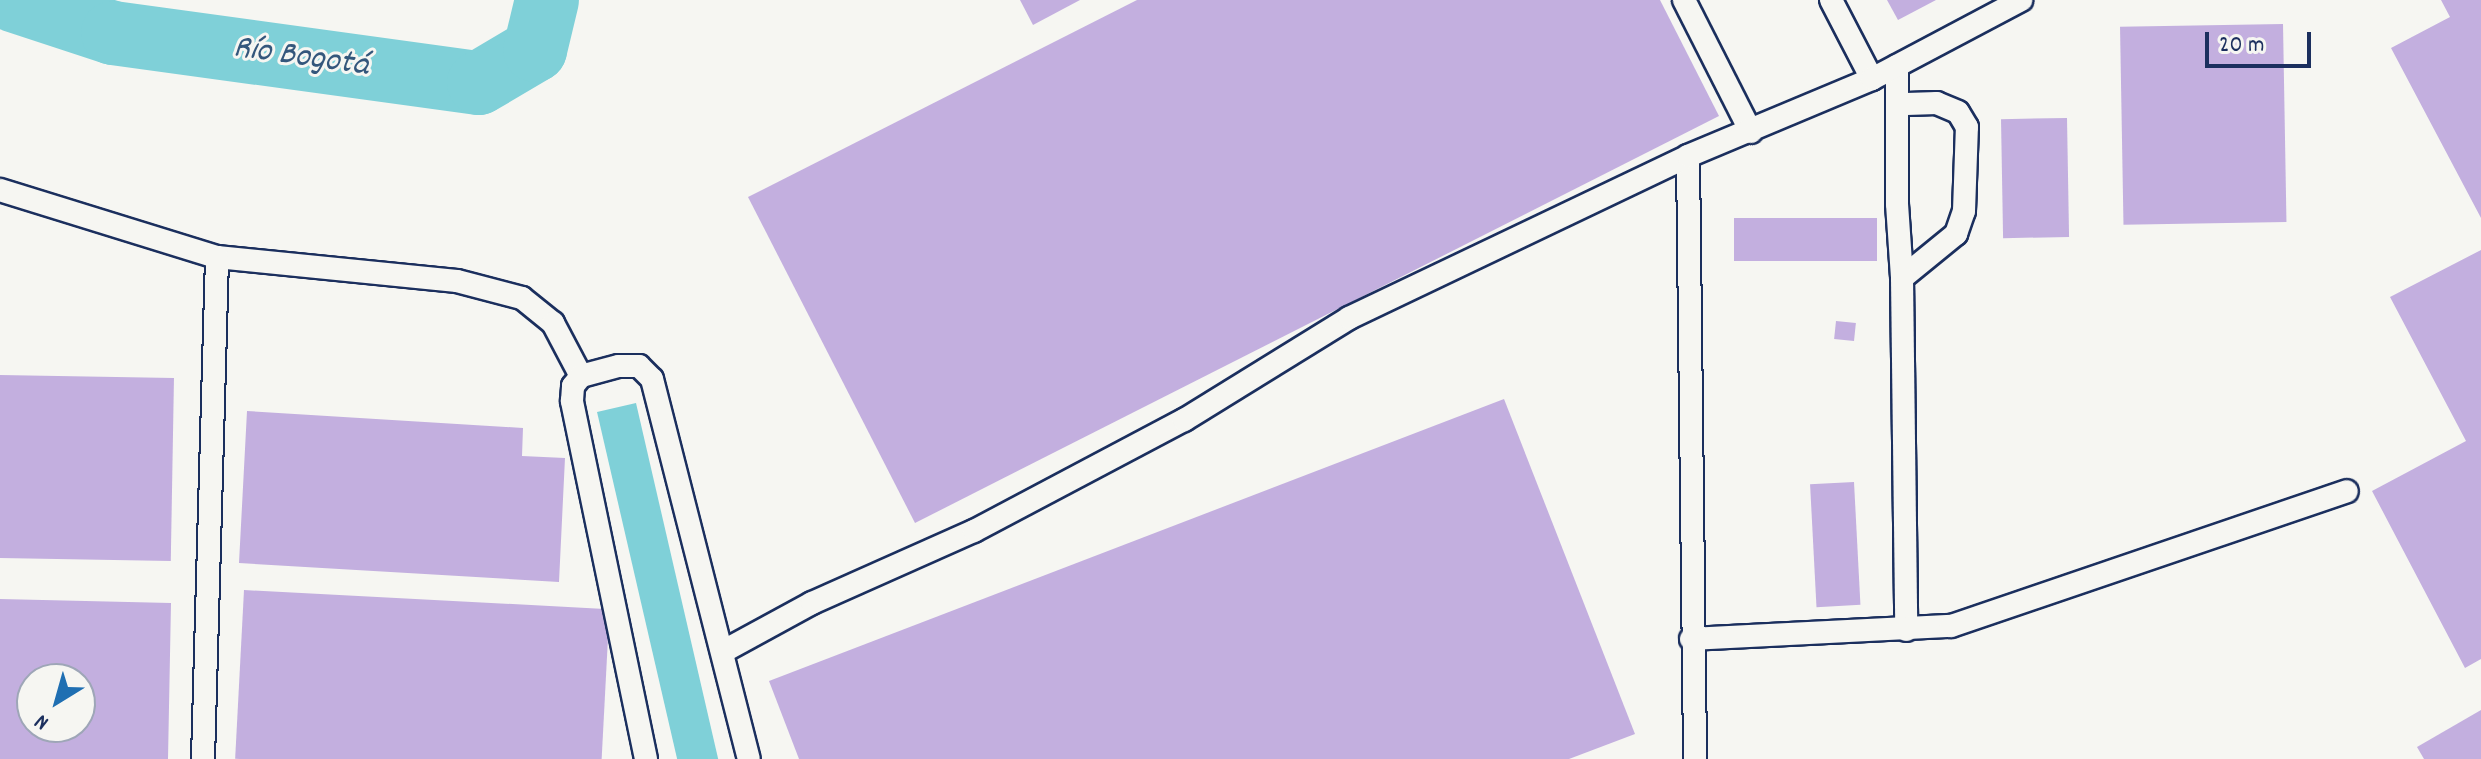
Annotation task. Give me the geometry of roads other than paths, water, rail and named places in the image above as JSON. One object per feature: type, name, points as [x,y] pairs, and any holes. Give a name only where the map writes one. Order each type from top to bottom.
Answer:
[{"type":"lane","points":[[1684,0],[1751,132]]},
{"type":"lane","points":[[1831,0],[1872,79]]},
{"type":"lane","points":[[724,651],[812,603],[974,531],[1156,435],[1349,318],[1688,156],[1872,79],[2021,0]]},
{"type":"lane","points":[[1897,66],[1906,630]]},
{"type":"lane","points":[[1899,104],[1937,103],[1958,112],[1967,127],[1964,211],[1956,234],[1902,278]]},
{"type":"lane","points":[[1688,156],[1691,639],[1695,759]]},
{"type":"lane","points":[[0,190],[217,257],[457,281],[522,298],[553,323],[581,376]]},
{"type":"lane","points":[[203,759],[217,257]]},
{"type":"lane","points":[[646,759],[572,401],[573,386],[581,376],[619,366],[639,366],[652,379],[724,651],[749,759]]},
{"type":"lane","points":[[1691,639],[1951,626],[2347,491]]},
{"type":"water","points":[[636,403],[718,759],[677,759],[597,412]]},
{"type":"waterway","name":"Río Bogotá","points":[[13,0],[113,33],[479,83],[535,50],[547,0]]}]
